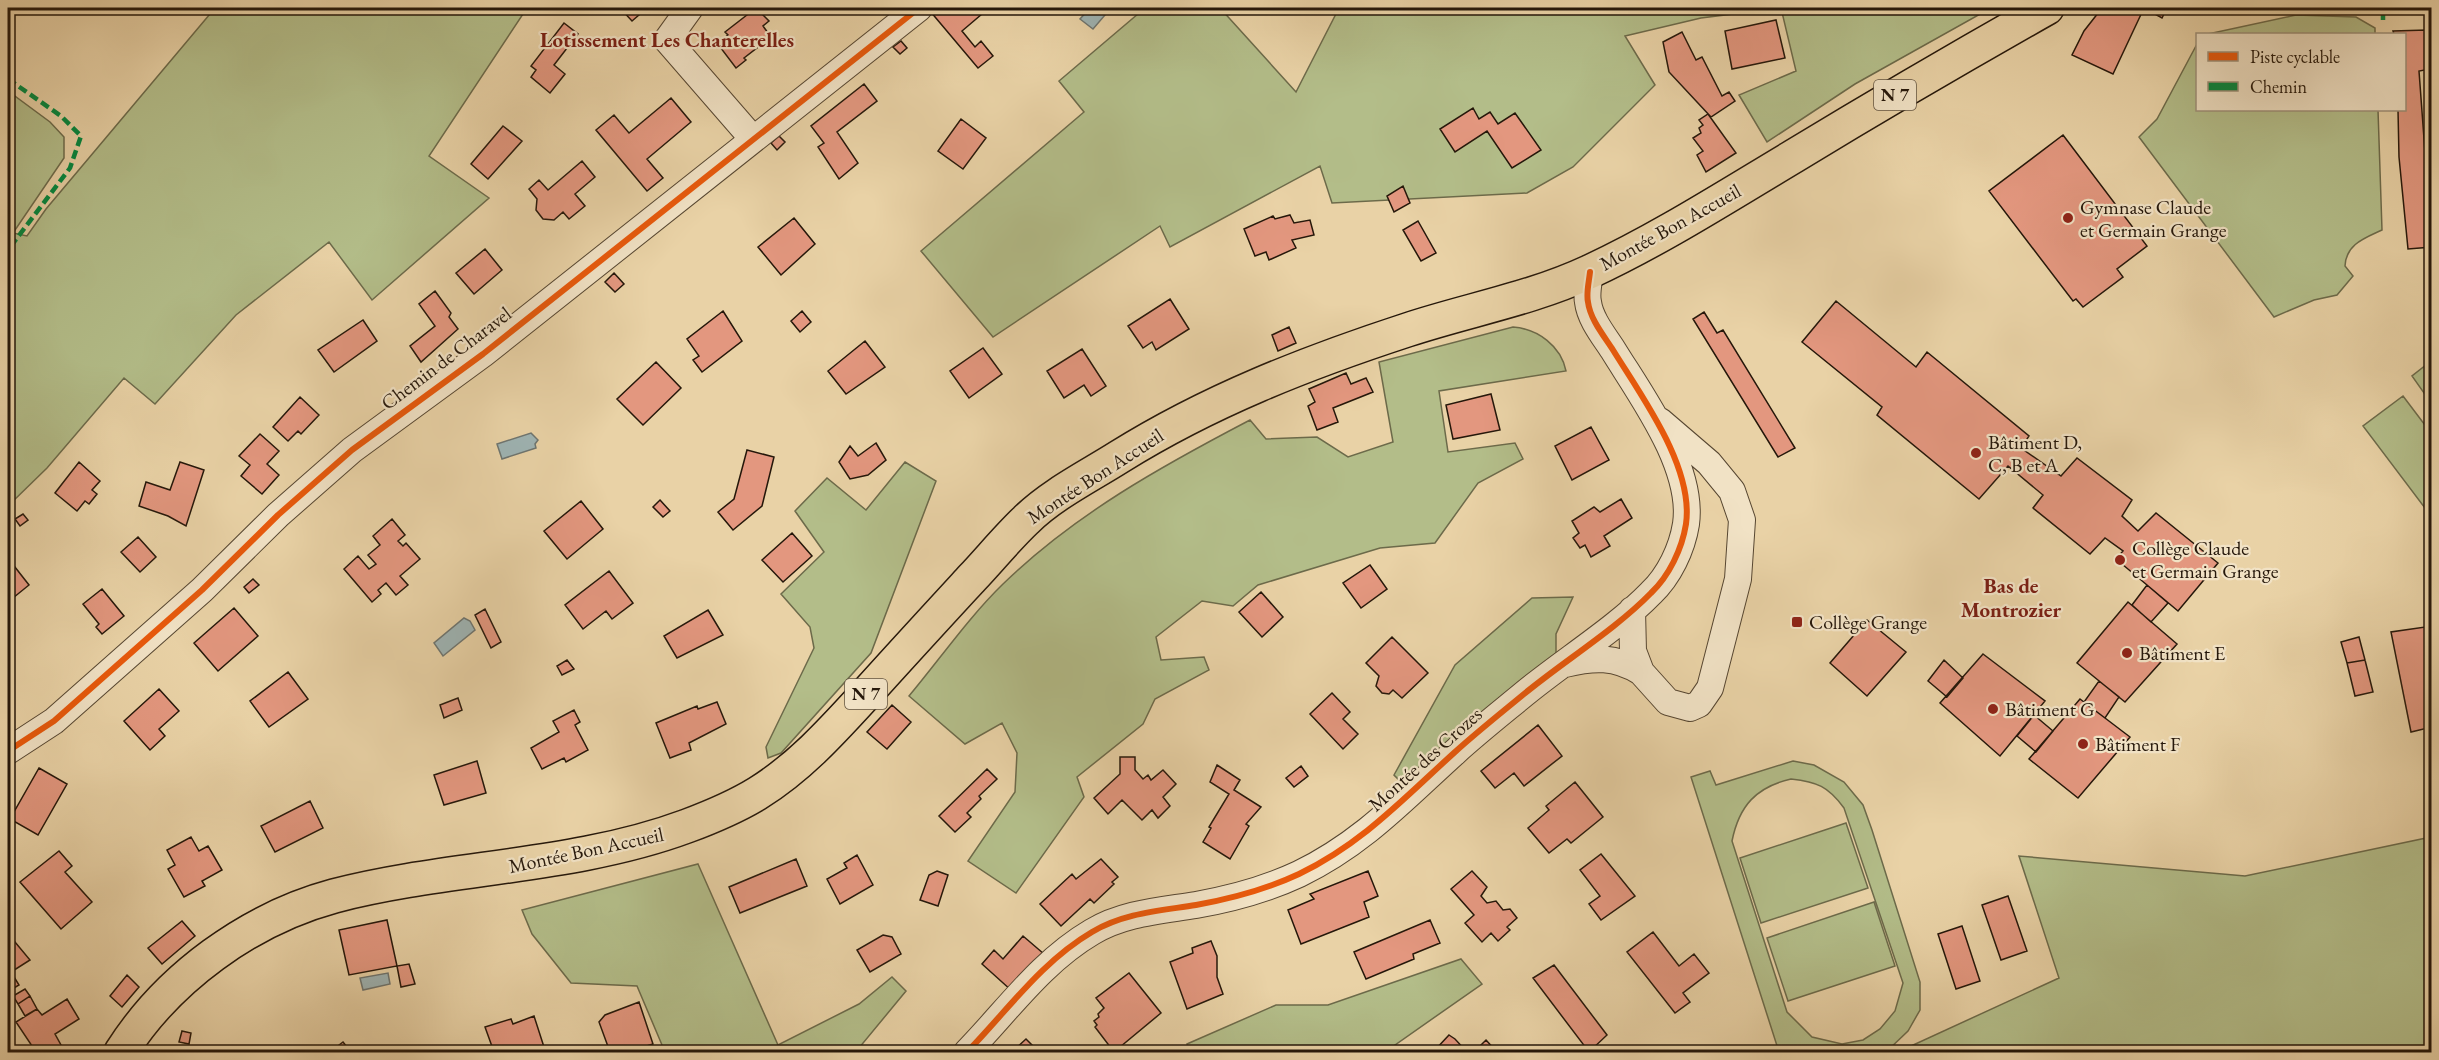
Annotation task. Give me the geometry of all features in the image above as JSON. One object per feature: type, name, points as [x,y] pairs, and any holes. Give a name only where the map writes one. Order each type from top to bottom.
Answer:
[{"type":"main road","name":"Montée Bon Accueil","points":[[121,1053],[136,1029],[161,999],[192,972],[223,949],[288,913],[328,898],[379,886],[472,873],[645,840],[735,806],[761,792],[831,733],[1029,516],[1122,455],[1184,419],[1264,382],[1406,330],[1536,293],[1590,272],[1693,217],[2047,8]]},
{"type":"street","points":[[690,8],[667,40],[753,139]]},
{"type":"street","name":"Chemin de Charavel","points":[[8,751],[54,721],[202,590],[278,515],[352,450],[483,354],[919,8]]},
{"type":"street","name":"Montée des Crozes","points":[[967,1053],[1032,980],[1068,947],[1093,931],[1136,913],[1233,897],[1280,882],[1319,863],[1391,814],[1456,751],[1558,665],[1632,610],[1661,582],[1681,545],[1686,524],[1684,486],[1653,415],[1593,315],[1587,301],[1590,272]]},
{"type":"street","name":"Montée des Crozes","points":[[1632,610],[1633,651],[1641,672],[1660,695],[1678,706],[1690,708],[1699,704],[1706,696],[1738,579],[1742,520],[1732,491],[1709,463],[1653,415]]},
{"type":"street","name":"Montée des Crozes","points":[[1558,665],[1603,658],[1626,663],[1641,672]]},
{"type":"green space","points":[[215,8],[527,8],[429,156],[489,198],[372,300],[329,242],[236,315],[155,404],[124,378],[47,468],[8,506],[8,91],[50,122],[64,137],[64,158],[13,233],[27,236],[46,209]]},
{"type":"green space","points":[[1145,8],[1220,8],[1296,92],[1339,8],[1781,8],[1701,18],[1625,36],[1655,85],[1573,167],[1527,193],[1332,203],[1320,166],[1170,247],[1160,226],[993,337],[921,251],[1084,112],[1059,81]]},
{"type":"green space","points":[[1781,8],[1991,8],[1855,84],[1767,142],[1739,95],[1796,71]]},
{"type":"green space","points":[[2296,15],[2356,17],[2375,28],[2375,33],[2213,33]]},
{"type":"green space","points":[[2196,46],[2196,111],[2378,111],[2382,230],[2358,243],[2349,252],[2345,266],[2353,276],[2337,295],[2314,300],[2274,317],[2139,137],[2157,119]]},
{"type":"green space","points":[[1513,327],[1531,331],[1547,340],[1559,354],[1566,371],[1439,391],[1448,452],[1515,443],[1523,459],[1478,483],[1435,543],[1380,548],[1258,585],[1233,606],[1202,601],[1156,637],[1161,660],[1204,657],[1209,670],[1155,699],[1143,724],[1077,777],[1084,797],[1016,893],[968,861],[1015,792],[1017,753],[1002,723],[965,744],[909,696],[966,624],[1003,584],[1060,535],[1120,493],[1250,420],[1266,439],[1317,437],[1348,457],[1393,442],[1379,362]]},
{"type":"green space","points":[[2431,361],[2431,403],[2412,376]]},
{"type":"green space","points":[[2403,396],[2431,433],[2431,516],[2363,426]]},
{"type":"green space","points":[[905,462],[936,481],[871,653],[781,753],[768,758],[766,747],[814,648],[810,627],[781,594],[824,552],[795,511],[827,478],[866,510]]},
{"type":"green space","points":[[1573,597],[1556,634],[1556,654],[1405,786],[1394,775],[1455,665],[1532,598]]},
{"type":"green space","points":[[1793,761],[1814,765],[1844,782],[1863,805],[1920,982],[1920,1010],[1908,1031],[1886,1052],[1779,1052],[1691,777],[1710,771],[1716,785]],"holes":[[[1791,779],[1821,786],[1844,808],[1903,983],[1895,1011],[1880,1029],[1863,1040],[1842,1044],[1812,1037],[1787,1012],[1732,841],[1739,818],[1751,800],[1768,787]]]},
{"type":"green space","points":[[1846,823],[1868,888],[1761,923],[1740,858]]},
{"type":"green space","points":[[2431,837],[2431,1052],[1898,1052],[2059,978],[2019,856],[2245,876]]},
{"type":"green space","points":[[698,864],[778,1045],[859,1004],[892,977],[906,991],[859,1048],[852,1052],[665,1052],[637,986],[571,983],[532,934],[522,910]]},
{"type":"green space","points":[[1874,902],[1895,966],[1788,1001],[1767,938]]},
{"type":"green space","points":[[1461,959],[1482,984],[1385,1052],[1190,1052],[1187,1044],[1276,1005],[1328,1005]]},
{"type":"shaded area","points":[[1090,8],[1111,8],[1093,29],[1080,19]]},
{"type":"shaded area","points":[[531,433],[538,440],[535,444],[536,448],[502,459],[497,444]]},
{"type":"shaded area","points":[[464,618],[470,621],[475,630],[443,656],[434,643]]},
{"type":"shaded area","points":[[388,973],[390,984],[363,990],[360,978]]},
{"type":"building","points":[[620,8],[647,8],[632,21]]},
{"type":"building","points":[[756,8],[769,21],[763,26],[771,37],[744,58],[746,60],[736,68],[717,43],[728,35],[725,32]]},
{"type":"building","points":[[933,8],[989,8],[962,31],[975,47],[981,41],[993,56],[978,68],[930,11]]},
{"type":"building","points":[[2102,8],[2144,8],[2113,74],[2072,55],[2084,31]]},
{"type":"building","points":[[2144,8],[2167,8],[2162,18]]},
{"type":"building","points":[[1776,20],[1785,58],[1732,69],[1725,31]]},
{"type":"building","points":[[564,23],[578,34],[554,65],[565,74],[550,93],[531,77],[536,70],[531,66]]},
{"type":"building","points":[[2427,30],[2430,69],[2419,71],[2432,247],[2408,249],[2399,157],[2398,111],[2406,111],[2406,33],[2394,33],[2393,31]]},
{"type":"building","points":[[1682,32],[1696,60],[1702,57],[1722,96],[1729,92],[1735,101],[1711,117],[1669,72],[1663,42]]},
{"type":"building","points":[[901,41],[907,48],[900,54],[893,47]]},
{"type":"building","points":[[864,84],[877,101],[837,132],[858,163],[839,179],[818,147],[824,143],[811,126]]},
{"type":"building","points":[[671,98],[691,122],[647,159],[663,178],[647,191],[596,130],[614,115],[629,133]]},
{"type":"building","points":[[1473,108],[1479,119],[1490,112],[1498,124],[1515,113],[1541,150],[1512,168],[1487,131],[1455,152],[1440,129]]},
{"type":"building","points":[[1708,114],[1736,153],[1706,172],[1697,155],[1703,151],[1693,138],[1701,133],[1699,128],[1703,125],[1699,120]]},
{"type":"building","points":[[961,119],[986,138],[963,169],[938,151]]},
{"type":"building","points":[[503,126],[522,141],[488,179],[471,164]]},
{"type":"building","name":"Gymnase Claude et Germain Grange","points":[[2063,135],[2147,246],[2117,269],[2123,277],[2083,307],[2076,299],[2073,301],[1989,191]]},
{"type":"building","points":[[779,136],[785,142],[777,150],[771,143]]},
{"type":"building","points":[[582,161],[595,177],[575,194],[585,206],[569,219],[563,212],[554,220],[543,219],[536,210],[537,199],[529,189],[539,180],[548,190]]},
{"type":"building","points":[[1403,186],[1410,203],[1394,212],[1387,196]]},
{"type":"building","points":[[1290,215],[1294,223],[1310,220],[1314,235],[1292,240],[1296,248],[1269,260],[1266,252],[1255,256],[1244,229],[1273,216],[1275,219]]},
{"type":"building","points":[[794,218],[815,244],[781,275],[758,247]]},
{"type":"building","points":[[1418,221],[1436,253],[1421,261],[1403,230]]},
{"type":"building","points":[[485,249],[502,270],[474,294],[456,273]]},
{"type":"building","points":[[614,273],[624,284],[615,292],[605,282]]},
{"type":"building","points":[[435,291],[451,313],[449,317],[458,329],[421,362],[410,346],[435,326],[419,304]]},
{"type":"building","points":[[1170,299],[1189,329],[1156,350],[1152,342],[1143,348],[1128,326]]},
{"type":"building","name":"Bâtiment D, C, B et A","points":[[1836,301],[1916,367],[1927,352],[2029,436],[2021,448],[2061,476],[2077,458],[2132,500],[2122,516],[2138,531],[2156,513],[2218,563],[2178,611],[2116,559],[2123,551],[2105,538],[2090,554],[2033,508],[2043,495],[2008,466],[1979,499],[1877,415],[1882,407],[1802,342]]},
{"type":"building","points":[[723,311],[742,341],[702,372],[693,360],[699,356],[687,339]]},
{"type":"building","points":[[802,311],[811,322],[800,332],[791,321]]},
{"type":"building","points":[[1704,312],[1717,333],[1723,330],[1795,448],[1778,457],[1693,319]]},
{"type":"building","points":[[363,320],[377,341],[334,372],[318,350]]},
{"type":"building","points":[[1289,327],[1296,343],[1278,351],[1272,335]]},
{"type":"building","points":[[865,341],[885,367],[846,394],[828,371]]},
{"type":"building","points":[[983,348],[1002,374],[969,398],[950,371]]},
{"type":"building","points":[[1082,349],[1106,386],[1091,396],[1084,385],[1064,398],[1047,371]]},
{"type":"building","points":[[656,362],[681,388],[643,425],[617,399]]},
{"type":"building","points":[[1346,373],[1351,384],[1366,378],[1373,392],[1333,408],[1338,422],[1317,430],[1308,406],[1315,402],[1309,389]]},
{"type":"building","points":[[1491,394],[1500,430],[1453,439],[1446,405]]},
{"type":"building","points":[[300,397],[319,415],[301,434],[298,431],[288,441],[273,427]]},
{"type":"building","points":[[1591,427],[1609,460],[1572,480],[1555,446]]},
{"type":"building","points":[[260,434],[279,451],[267,464],[279,475],[262,494],[241,476],[250,465],[239,456]]},
{"type":"building","points":[[876,443],[886,460],[868,475],[850,479],[839,462],[850,446],[858,456]]},
{"type":"building","points":[[747,450],[774,457],[762,506],[733,530],[718,512],[734,499]]},
{"type":"building","points":[[79,462],[100,481],[92,490],[97,494],[89,504],[85,501],[77,511],[55,493]]},
{"type":"building","points":[[180,462],[204,470],[186,526],[168,516],[139,506],[146,482],[170,490]]},
{"type":"building","points":[[1621,499],[1632,518],[1604,536],[1610,546],[1591,557],[1585,545],[1580,548],[1573,538],[1579,533],[1572,521],[1594,507],[1600,512]]},
{"type":"building","points":[[660,500],[670,511],[663,517],[653,507]]},
{"type":"building","points":[[581,501],[603,529],[567,559],[544,531]]},
{"type":"building","points":[[23,514],[28,520],[20,526],[15,519]]},
{"type":"building","points":[[392,519],[405,535],[398,541],[403,546],[406,543],[420,559],[400,576],[408,585],[396,595],[386,583],[378,590],[381,594],[372,602],[344,569],[358,556],[369,569],[376,564],[368,555],[380,545],[373,536]]},
{"type":"building","points":[[792,533],[812,556],[783,582],[762,560]]},
{"type":"building","points":[[138,537],[156,557],[140,572],[121,552]]},
{"type":"building","points":[[11,562],[29,585],[8,602],[8,565]]},
{"type":"building","points":[[1370,565],[1387,589],[1361,608],[1343,583]]},
{"type":"building","points":[[609,571],[633,603],[612,619],[606,611],[583,629],[565,605]]},
{"type":"building","points":[[253,579],[259,585],[249,593],[244,587]]},
{"type":"building","points":[[2147,585],[2168,603],[2151,622],[2132,605]]},
{"type":"building","points":[[102,589],[124,616],[102,634],[96,627],[99,624],[83,604]]},
{"type":"building","points":[[1261,592],[1283,617],[1262,637],[1239,612]]},
{"type":"building","name":"Bâtiment E","points":[[2128,602],[2177,644],[2125,702],[2077,663]]},
{"type":"building","points":[[234,608],[258,636],[218,671],[194,643]]},
{"type":"building","points":[[485,609],[501,642],[491,648],[475,615]]},
{"type":"building","points":[[708,610],[723,635],[677,658],[664,636]]},
{"type":"building","points":[[1867,620],[1906,652],[1867,696],[1830,663]]},
{"type":"building","points":[[2432,626],[2432,727],[2411,732],[2391,632]]},
{"type":"building","points":[[1392,637],[1428,673],[1402,698],[1393,690],[1389,694],[1382,693],[1376,686],[1379,676],[1366,663]]},
{"type":"building","points":[[2359,637],[2365,660],[2347,663],[2341,642]]},
{"type":"building","name":"Bâtiment G","points":[[1983,654],[2045,701],[2000,756],[1940,703]]},
{"type":"building","points":[[567,660],[574,669],[562,675],[557,666]]},
{"type":"building","points":[[1944,660],[1963,678],[1947,697],[1928,681]]},
{"type":"building","points":[[2365,660],[2373,692],[2355,696],[2347,663]]},
{"type":"building","points":[[288,672],[308,699],[269,727],[250,701]]},
{"type":"building","points":[[2099,681],[2119,697],[2105,718],[2084,702]]},
{"type":"building","points":[[159,689],[179,711],[159,729],[165,736],[150,750],[124,721]]},
{"type":"building","points":[[1332,693],[1350,712],[1343,719],[1358,734],[1343,749],[1310,714]]},
{"type":"building","points":[[458,698],[462,710],[444,718],[440,705]]},
{"type":"building","name":"Bâtiment F","points":[[2080,699],[2130,737],[2078,798],[2029,759]]},
{"type":"building","points":[[717,702],[726,724],[689,743],[691,750],[670,758],[656,723],[697,706],[698,709]]},
{"type":"building","points":[[892,705],[911,722],[887,749],[867,732]]},
{"type":"building","points":[[574,710],[580,722],[575,725],[588,750],[566,762],[564,758],[542,769],[531,748],[559,732],[553,721]]},
{"type":"building","points":[[2034,715],[2053,731],[2036,752],[2017,736]]},
{"type":"building","points":[[1538,725],[1562,756],[1524,786],[1514,773],[1495,788],[1481,771]]},
{"type":"building","points":[[1120,757],[1135,757],[1135,770],[1143,779],[1148,775],[1151,780],[1163,770],[1176,784],[1163,797],[1170,806],[1158,818],[1152,810],[1142,820],[1122,800],[1108,814],[1094,798],[1120,774]]},
{"type":"building","points":[[477,761],[486,793],[444,805],[434,775]]},
{"type":"building","points":[[1217,765],[1240,780],[1234,790],[1261,807],[1246,824],[1249,826],[1230,859],[1203,842],[1211,828],[1209,827],[1229,794],[1210,782]]},
{"type":"building","points":[[1301,766],[1308,776],[1294,787],[1286,778]]},
{"type":"building","points":[[39,768],[67,784],[38,835],[10,819]]},
{"type":"building","points":[[987,769],[997,779],[979,796],[981,799],[967,813],[971,817],[955,832],[939,816]]},
{"type":"building","points":[[1575,782],[1603,817],[1571,843],[1567,839],[1549,853],[1528,828],[1549,810],[1546,806]]},
{"type":"building","points":[[310,801],[323,828],[275,852],[261,826]]},
{"type":"building","points":[[191,837],[199,851],[208,846],[222,870],[202,881],[205,886],[184,897],[168,869],[175,865],[167,850]]},
{"type":"building","points":[[59,851],[72,866],[65,872],[92,902],[61,929],[20,882]]},
{"type":"building","points":[[1601,854],[1635,896],[1601,920],[1589,904],[1600,896],[1580,870]]},
{"type":"building","points":[[857,855],[873,885],[840,904],[827,879],[847,868],[844,863]]},
{"type":"building","points":[[796,859],[807,886],[740,913],[729,887]]},
{"type":"building","points":[[1101,859],[1118,877],[1112,882],[1114,884],[1094,903],[1090,899],[1061,926],[1040,904],[1072,874],[1076,879]]},
{"type":"building","points":[[937,871],[948,875],[938,906],[920,900],[929,875]]},
{"type":"building","points":[[1368,871],[1378,896],[1364,902],[1369,917],[1301,944],[1288,910],[1314,899],[1310,894]]},
{"type":"building","points":[[1472,871],[1487,887],[1481,896],[1487,903],[1496,901],[1503,910],[1510,909],[1517,918],[1507,927],[1510,930],[1498,941],[1491,933],[1482,942],[1465,923],[1474,915],[1451,889]]},
{"type":"building","points":[[2008,896],[2027,951],[2001,960],[1982,905]]},
{"type":"building","points":[[387,920],[397,966],[349,975],[339,930]]},
{"type":"building","points":[[1430,920],[1440,943],[1413,954],[1414,959],[1366,979],[1354,952]]},
{"type":"building","points":[[182,921],[195,936],[162,964],[148,948]]},
{"type":"building","points":[[1962,926],[1980,981],[1956,989],[1938,934]]},
{"type":"building","points":[[1653,932],[1679,966],[1694,954],[1709,973],[1683,993],[1690,1002],[1675,1013],[1627,952]]},
{"type":"building","points":[[883,935],[892,937],[901,954],[870,972],[857,950]]},
{"type":"building","points":[[10,936],[30,960],[11,972],[19,985],[9,991],[8,937]]},
{"type":"building","points":[[1023,936],[1044,954],[1012,991],[982,964],[994,950],[1003,959]]},
{"type":"building","points":[[1211,941],[1217,956],[1217,977],[1223,994],[1187,1009],[1170,962],[1193,953],[1192,948]]},
{"type":"building","points":[[409,964],[415,984],[401,987],[397,966]]},
{"type":"building","points":[[1554,965],[1607,1035],[1589,1052],[1533,978]]},
{"type":"building","points":[[1129,973],[1161,1013],[1114,1052],[1095,1027],[1097,1025],[1094,1021],[1104,1008],[1096,998]]},
{"type":"building","points":[[127,975],[139,987],[122,1007],[110,996]]},
{"type":"building","points":[[25,989],[30,996],[18,1004],[13,996]]},
{"type":"building","points":[[30,996],[37,1009],[25,1016],[18,1004]]},
{"type":"building","points":[[67,999],[79,1019],[55,1034],[61,1045],[48,1052],[36,1052],[16,1022],[37,1009],[42,1015]]},
{"type":"building","points":[[639,1002],[653,1044],[627,1052],[610,1052],[599,1022],[605,1015]]},
{"type":"building","points":[[534,1016],[544,1047],[538,1049],[539,1052],[494,1052],[485,1027],[511,1019],[513,1024]]},
{"type":"building","points":[[182,1031],[191,1033],[189,1044],[179,1042]]},
{"type":"building","points":[[1449,1035],[1467,1052],[1440,1052],[1436,1049]]},
{"type":"building","points":[[1026,1039],[1039,1052],[1012,1052]]},
{"type":"building","points":[[1486,1040],[1497,1052],[1473,1052],[1479,1047]]},
{"type":"building","points":[[343,1042],[351,1052],[330,1052]]},
{"type":"marked path","points":[[2383,8],[2383,20]]},
{"type":"marked path","points":[[8,79],[61,116],[81,136],[70,168],[8,250]]},
{"type":"cycle path","points":[[8,751],[54,721],[202,590],[278,515],[352,450],[483,354],[919,8]]},
{"type":"cycle path","points":[[967,1052],[1041,972],[1092,932],[1129,917],[1209,903],[1261,889],[1299,874],[1343,848],[1382,819],[1480,730],[1622,619],[1664,579],[1674,562],[1686,524],[1686,502],[1682,479],[1674,456],[1651,411],[1591,315],[1587,295],[1590,272]]},
{"type":"place","name":"Gymnase Claude et Germain Grange","points":[[2068,218]]},
{"type":"place","name":"Bâtiment D, C, B et A","points":[[1976,453]]},
{"type":"place","name":"Collège Claude et Germain Grange","points":[[2120,560]]},
{"type":"place","name":"Collège Grange","points":[[1797,622]]},
{"type":"place","name":"Bâtiment E","points":[[2127,653]]},
{"type":"place","name":"Bâtiment G","points":[[1993,709]]},
{"type":"place","name":"Bâtiment F","points":[[2083,744]]},
{"type":"district","name":"Lotissement Les Chanterelles","points":[[667,40]]},
{"type":"district","name":"Bas de Montrozier","points":[[2011,598]]}]
